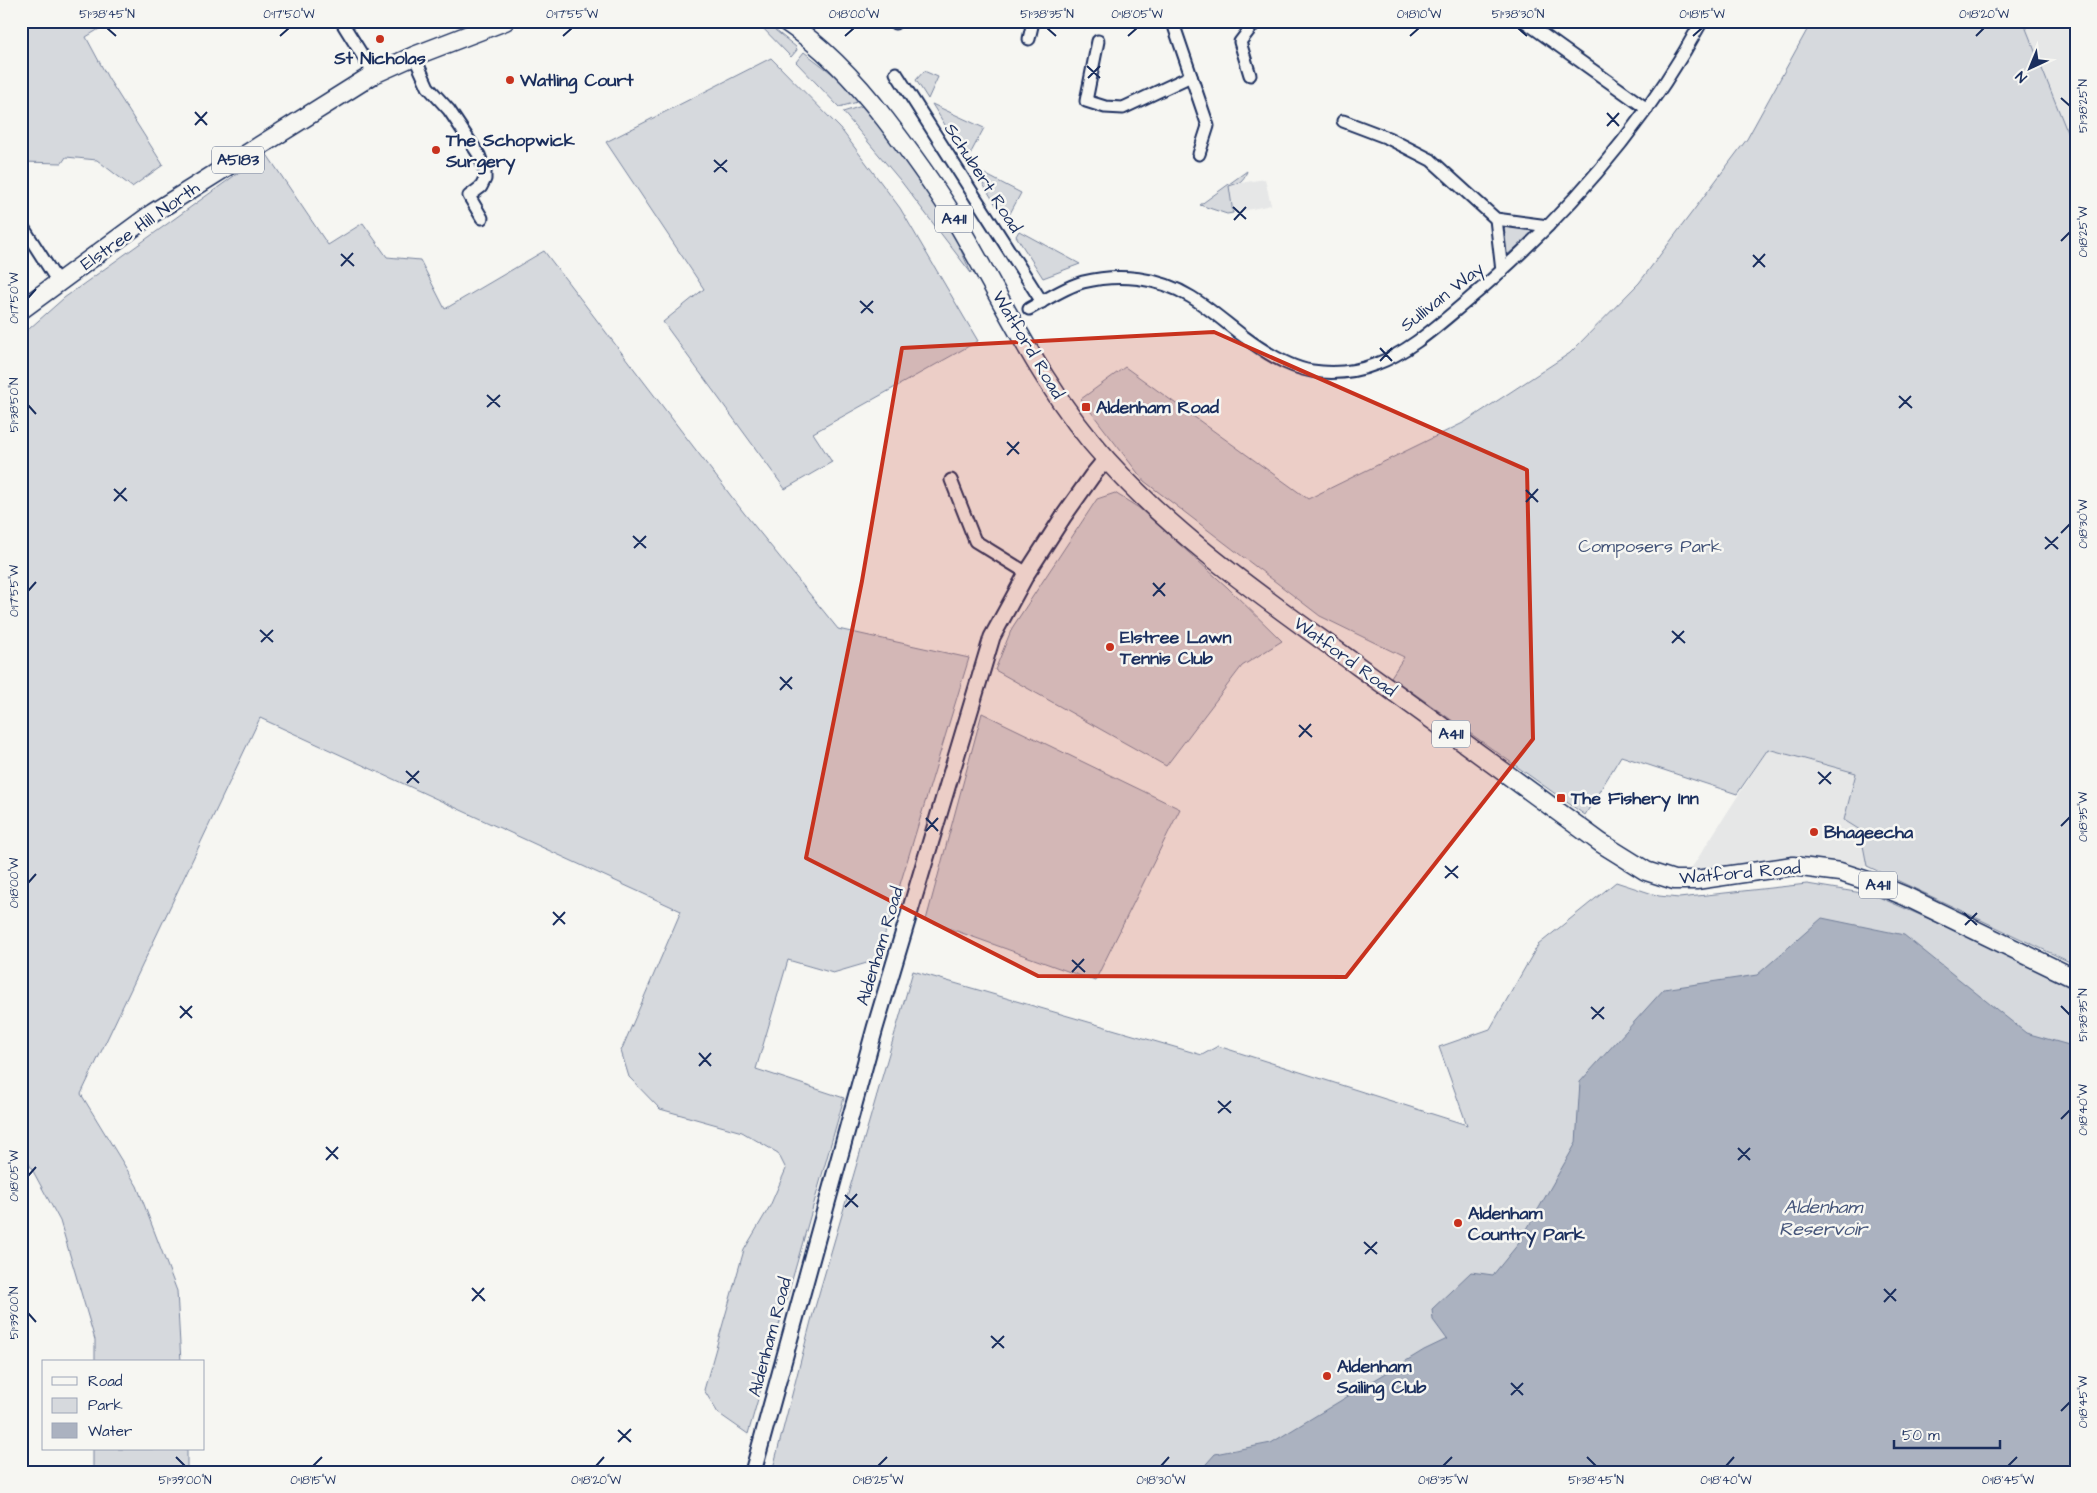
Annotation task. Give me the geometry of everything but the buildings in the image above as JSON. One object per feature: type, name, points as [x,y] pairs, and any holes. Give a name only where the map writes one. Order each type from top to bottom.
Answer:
[{"type":"main road","name":"A5183","points":[[374,74],[414,56],[505,21]]},
{"type":"main road","name":"Watford Road","points":[[785,21],[812,40],[870,99],[918,162],[950,212],[1022,339],[1056,394],[1106,460],[1159,515],[1242,583],[1601,843],[1646,871],[1664,878],[1684,881],[1793,866],[1840,872],[1905,896],[2076,979]]},
{"type":"main road","name":"Watford Road","points":[[804,21],[812,40]]},
{"type":"main road","name":"Elstree Hill North","points":[[21,310],[153,213],[374,74]]},
{"type":"street","points":[[341,21],[374,74]]},
{"type":"street","points":[[1029,39],[1032,26],[1030,21]]},
{"type":"street","points":[[1250,75],[1240,42],[1256,21]]},
{"type":"street","points":[[1524,21],[1647,109]]},
{"type":"street","name":"Sullivan Way","points":[[1029,309],[1082,283],[1113,277],[1138,278],[1168,285],[1191,297],[1257,346],[1282,361],[1310,371],[1334,372],[1356,370],[1376,364],[1396,355],[1447,318],[1502,272],[1548,226],[1604,165],[1647,109],[1689,46],[1702,21]]},
{"type":"street","points":[[1175,23],[1208,126],[1199,154]]},
{"type":"street","points":[[1098,41],[1086,101],[1105,107],[1123,108],[1191,76]]},
{"type":"street","points":[[414,56],[428,87],[449,110],[479,155],[485,171],[485,179],[481,187],[469,196],[482,218]]},
{"type":"street","name":"Schubert Road","points":[[896,72],[1042,302]]},
{"type":"street","points":[[1343,121],[1388,138],[1431,160],[1496,218],[1548,226]]},
{"type":"street","points":[[1496,218],[1502,272]]},
{"type":"street","points":[[21,224],[58,282]]},
{"type":"street","name":"Aldenham Road","points":[[753,1472],[875,1028],[992,637],[1027,574],[1063,517],[1092,476],[1106,460]]},
{"type":"street","points":[[951,480],[975,541],[1027,574]]},
{"type":"highlighted area","points":[[1214,332],[1527,470],[1533,739],[1346,977],[1038,976],[806,858],[862,581],[902,348]]},
{"type":"shaded area","points":[[2023,21],[2076,21],[2076,154]]},
{"type":"shaded area","points":[[1265,179],[1271,205],[1233,213],[1228,185]]},
{"type":"shaded area","points":[[1768,749],[1856,773],[1844,820],[1860,830],[1867,866],[1855,868],[1817,859],[1795,858],[1689,872]]},
{"type":"green space","points":[[21,21],[112,21],[86,37],[108,78],[163,165],[132,187],[97,160],[66,157],[62,163],[21,162]]},
{"type":"green space","points":[[756,21],[764,21],[796,47],[797,50],[791,57]]},
{"type":"green space","name":"Composers Park","points":[[1812,21],[2023,21],[2076,154],[2076,965],[1867,866],[1860,830],[1844,820],[1856,773],[1768,749],[1737,794],[1621,756],[1585,815],[1391,677],[1404,657],[1320,616],[1144,481],[1081,399],[1125,367],[1308,499],[1465,422],[1570,353],[1639,283],[1747,139]]},
{"type":"green space","points":[[804,52],[847,85],[861,101],[839,107],[796,62]]},
{"type":"green space","points":[[771,58],[840,128],[900,208],[978,341],[813,433],[832,462],[785,489],[663,322],[704,289],[606,142]]},
{"type":"green space","points":[[924,71],[938,77],[928,99],[916,80]]},
{"type":"green space","points":[[932,104],[984,128],[967,160]]},
{"type":"green space","points":[[865,105],[923,184],[955,237],[971,273],[900,180],[843,112]]},
{"type":"green space","points":[[266,153],[328,245],[363,223],[387,257],[420,260],[445,309],[544,251],[744,513],[838,629],[969,658],[877,960],[833,973],[788,960],[756,1069],[844,1098],[748,1434],[718,1413],[704,1390],[744,1250],[770,1206],[786,1169],[778,1153],[742,1132],[660,1109],[629,1077],[621,1051],[681,911],[260,718],[81,1094],[137,1186],[177,1291],[181,1360],[95,1360],[95,1340],[60,1221],[21,1149],[21,336],[64,298]]},
{"type":"green space","points":[[973,168],[1021,193],[1006,221]]},
{"type":"green space","points":[[1247,171],[1240,182],[1229,186],[1233,213],[1227,214],[1200,205]]},
{"type":"green space","points":[[1504,226],[1521,229],[1527,228],[1531,231],[1531,234],[1507,255],[1504,254],[1505,241],[1502,230]]},
{"type":"green space","points":[[1019,231],[1080,264],[1043,278],[1016,236]]},
{"type":"green space","name":"Elstree Lawn Tennis Club","points":[[1115,493],[1139,508],[1227,587],[1282,641],[1242,666],[1166,766],[995,670],[1012,628],[1097,499]]},
{"type":"green space","points":[[982,713],[1180,809],[1095,981],[926,920]]},
{"type":"green space","name":"Aldenham Country Park","points":[[1616,882],[1659,896],[1679,898],[1807,884],[1874,895],[1966,935],[2076,989],[2076,1472],[772,1472],[811,1321],[913,971],[1202,1055],[1218,1046],[1467,1125],[1439,1047],[1490,1029],[1538,945]]},
{"type":"green space","points":[[93,1450],[187,1450],[187,1472],[93,1472]]},
{"type":"water","name":"Aldenham Reservoir","points":[[1822,918],[1904,935],[2026,1033],[2076,1047],[2076,1472],[1199,1472],[1215,1454],[1271,1443],[1424,1350],[1447,1339],[1433,1320],[1432,1309],[1471,1272],[1493,1275],[1519,1243],[1576,1143],[1580,1082],[1664,989],[1757,975]]},
{"type":"place","name":"St Nicholas","points":[[380,39]]},
{"type":"place","name":"Watling Court","points":[[510,80]]},
{"type":"place","name":"The Schopwick Surgery","points":[[436,150]]},
{"type":"place","name":"Aldenham Road","points":[[1086,407]]},
{"type":"place","name":"Elstree Lawn Tennis Club","points":[[1110,647]]},
{"type":"place","name":"The Fishery Inn","points":[[1561,798]]},
{"type":"place","name":"Bhageecha","points":[[1814,832]]},
{"type":"place","name":"Aldenham Country Park","points":[[1458,1223]]},
{"type":"place","name":"Aldenham Sailing Club","points":[[1327,1376]]}]
